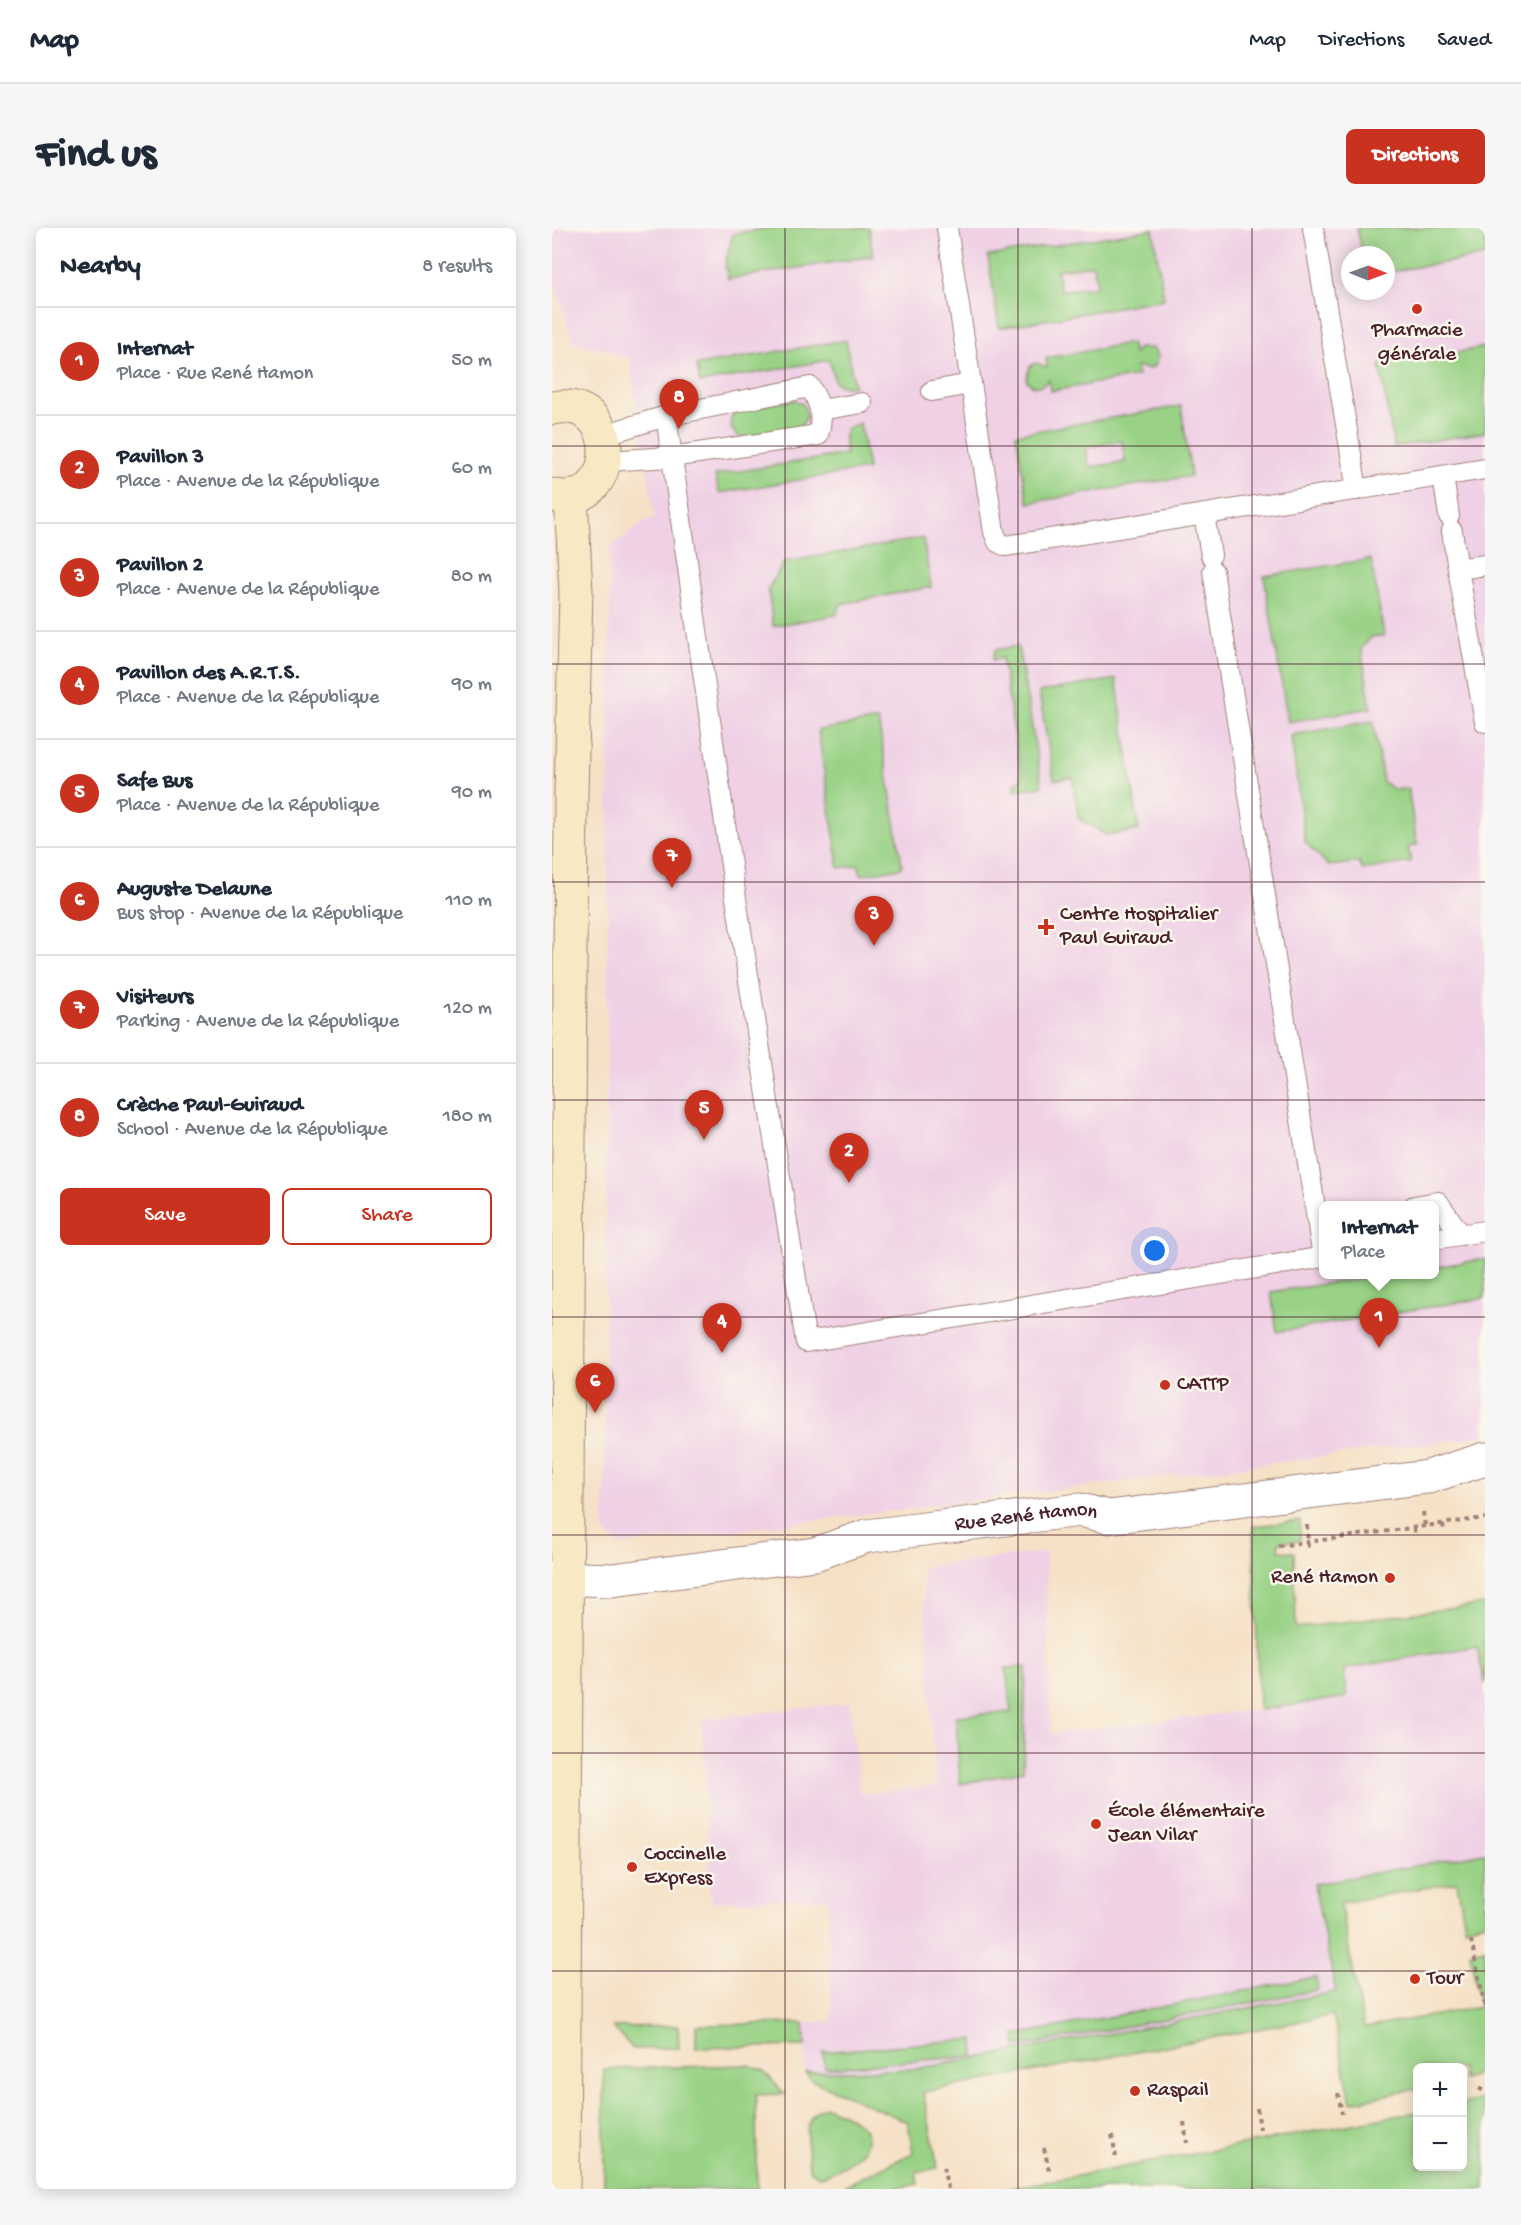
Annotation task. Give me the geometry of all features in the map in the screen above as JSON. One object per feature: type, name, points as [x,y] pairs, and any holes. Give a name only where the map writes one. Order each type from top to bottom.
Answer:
[{"type":"main road","points":[[555,400],[586,414],[596,423],[604,448],[594,484],[562,495],[576,592],[562,794],[559,1579],[563,2189]]},
{"type":"street","name":"Rue René Hamon","points":[[559,1579],[622,1579],[804,1556],[867,1536],[1080,1510],[1109,1517],[1428,1477],[1485,1459]]},
{"type":"lane","points":[[947,228],[994,532],[998,542],[1006,546],[1485,469]]},
{"type":"lane","points":[[1313,228],[1357,490]]},
{"type":"lane","points":[[932,391],[971,384]]},
{"type":"lane","points":[[810,387],[818,398],[822,421],[818,435],[671,457],[604,448],[666,416],[810,387]]},
{"type":"lane","points":[[820,410],[862,403]]},
{"type":"lane","points":[[666,416],[734,886],[806,1342],[1319,1258]]},
{"type":"lane","points":[[1443,476],[1485,722]]},
{"type":"lane","points":[[1204,515],[1319,1215]]},
{"type":"lane","points":[[1458,570],[1485,565]]},
{"type":"lane","points":[[1439,1203],[1461,1235]]},
{"type":"lane","points":[[1439,1238],[1485,1231]]},
{"type":"path","points":[[1422,1505],[1425,1526]]},
{"type":"path","points":[[1278,1546],[1485,1518]]},
{"type":"path","points":[[1307,1520],[1308,1550]]},
{"type":"path","points":[[1443,1524],[1444,1532]]},
{"type":"path","points":[[1414,1528],[1415,1536]]},
{"type":"path","points":[[1472,1940],[1485,2007]]},
{"type":"path","points":[[1479,2088],[1485,2092]]},
{"type":"path","points":[[1338,2093],[1342,2114]]},
{"type":"path","points":[[1257,2108],[1260,2129]]},
{"type":"path","points":[[1184,2122],[1187,2143]]},
{"type":"path","points":[[1112,2135],[1116,2157]]},
{"type":"path","points":[[1044,2148],[1049,2170]]},
{"type":"path","points":[[943,2167],[948,2189]]},
{"type":"shaded area","name":"Centre Hospitalier Paul Guiraud","points":[[552,228],[1485,228],[1485,1436],[620,1545],[604,1532],[610,547],[646,521],[655,519],[629,356],[619,357],[611,351],[574,342],[552,275]]},
{"type":"shaded area","name":"École élémentaire Jean Vilar","points":[[1046,1552],[1051,1734],[1297,1705],[1296,1657],[1485,1634],[1485,1853],[1314,1884],[1336,1992],[917,2069],[806,2072],[804,2023],[832,2021],[828,1898],[711,1902],[702,1719],[850,1703],[860,1794],[936,1786],[922,1567]]},
{"type":"green space","points":[[769,228],[869,228],[873,256],[728,279],[725,264],[733,234]]},
{"type":"green space","points":[[1357,228],[1485,228],[1485,256],[1395,271],[1395,246],[1360,246]]},
{"type":"green space","points":[[1153,229],[1164,299],[999,328],[988,256]],"holes":[[[1093,265],[1097,286],[1061,291],[1057,270]]]},
{"type":"green space","points":[[846,340],[854,386],[841,386],[835,382],[829,360],[700,383],[697,365]]},
{"type":"green space","points":[[1131,343],[1134,354],[1138,348],[1153,348],[1158,356],[1155,365],[1150,369],[1136,367],[1138,376],[1050,391],[1049,380],[1041,386],[1033,386],[1026,380],[1030,366],[1036,363],[1047,367],[1046,358]]},
{"type":"green space","points":[[1485,347],[1485,432],[1394,447],[1380,365],[1421,355],[1427,359]]},
{"type":"green space","points":[[795,400],[804,405],[807,417],[799,428],[744,438],[736,434],[731,427],[731,419],[736,410]]},
{"type":"green space","points":[[1181,406],[1191,476],[1028,503],[1016,434]],"holes":[[[1122,441],[1125,462],[1089,467],[1086,447]]]},
{"type":"green space","points":[[860,423],[868,469],[719,493],[715,475],[846,454],[844,437],[847,428]]},
{"type":"green space","points":[[923,538],[931,587],[841,604],[836,615],[773,626],[768,589],[784,562]]},
{"type":"green space","points":[[1371,559],[1384,636],[1371,637],[1361,649],[1371,708],[1288,722],[1264,576]]},
{"type":"green space","points":[[1018,646],[1042,786],[1015,790],[1015,783],[1022,780],[1002,658],[993,660],[995,650]]},
{"type":"green space","points":[[1116,679],[1139,830],[1107,835],[1079,819],[1072,777],[1054,780],[1039,692]]},
{"type":"green space","points":[[878,720],[902,864],[901,868],[861,875],[859,865],[839,868],[818,730]]},
{"type":"green space","points":[[1373,721],[1383,782],[1395,790],[1408,788],[1417,845],[1408,847],[1411,862],[1362,870],[1360,862],[1329,866],[1305,842],[1291,735]]},
{"type":"green space","points":[[1485,1259],[1485,1298],[1277,1332],[1271,1292],[1358,1279],[1439,1279],[1439,1266]]},
{"type":"green space","points":[[1300,1521],[1300,1541],[1279,1542],[1279,1551],[1294,1552],[1296,1628],[1485,1604],[1485,1684],[1477,1646],[1344,1669],[1347,1697],[1259,1710],[1253,1526]]},
{"type":"green space","points":[[1026,1667],[1023,1771],[960,1784],[956,1716],[1011,1712],[1006,1668]]},
{"type":"green space","points":[[1485,1853],[1485,1922],[1465,1927],[1457,1882],[1340,1903],[1364,2028],[1480,2007],[1470,1952],[1485,1949],[1485,2064],[1478,2072],[1467,2078],[1467,2063],[1413,2063],[1413,2090],[1351,2102],[1333,2015],[923,2092],[938,2168],[916,2172],[918,2184],[892,2189],[838,2189],[913,2153],[908,2122],[811,2080],[806,2072],[917,2069],[1336,1992],[1314,1884]]},
{"type":"green space","points":[[1316,1977],[1318,1990],[1017,2047],[1015,2035]]},
{"type":"green space","points":[[804,2023],[805,2046],[696,2048],[696,2025]]},
{"type":"green space","points":[[678,2026],[679,2048],[633,2049],[613,2027]]},
{"type":"green space","points":[[974,2039],[975,2056],[825,2068],[823,2052]]},
{"type":"green space","points":[[748,2065],[763,2070],[784,2094],[756,2095],[757,2189],[604,2189],[604,2069]]},
{"type":"green space","points":[[1482,2099],[1485,2101],[1485,2189],[1007,2189],[1413,2113],[1413,2171],[1467,2171],[1467,2103]]},
{"type":"green space","points":[[826,2107],[856,2121],[863,2128],[867,2137],[866,2145],[854,2160],[819,2176],[809,2169],[807,2132],[812,2117],[817,2111]]},
{"type":"place","name":"Pharmacie générale","points":[[1417,309]]},
{"type":"place","name":"Crèche Paul-Guiraud","points":[[679,429]]},
{"type":"place","name":"Visiteurs","points":[[672,888]]},
{"type":"place","name":"Centre Hospitalier Paul Guiraud","points":[[1046,927]]},
{"type":"place","name":"Pavillon 2","points":[[874,946]]},
{"type":"place","name":"Safe Bus","points":[[704,1140]]},
{"type":"place","name":"Pavillon 3","points":[[849,1183]]},
{"type":"place","name":"Internat","points":[[1379,1348]]},
{"type":"place","name":"Pavillon des A.R.T.S.","points":[[722,1353]]},
{"type":"place","name":"CATTP","points":[[1165,1385]]},
{"type":"place","name":"Auguste Delaune","points":[[595,1413]]},
{"type":"place","name":"René Hamon","points":[[1390,1578]]},
{"type":"place","name":"École élémentaire Jean Vilar","points":[[1096,1824]]},
{"type":"place","name":"Coccinelle Express","points":[[632,1867]]},
{"type":"place","name":"Tour","points":[[1415,1979]]},
{"type":"place","name":"Raspail","points":[[1135,2091]]}]
